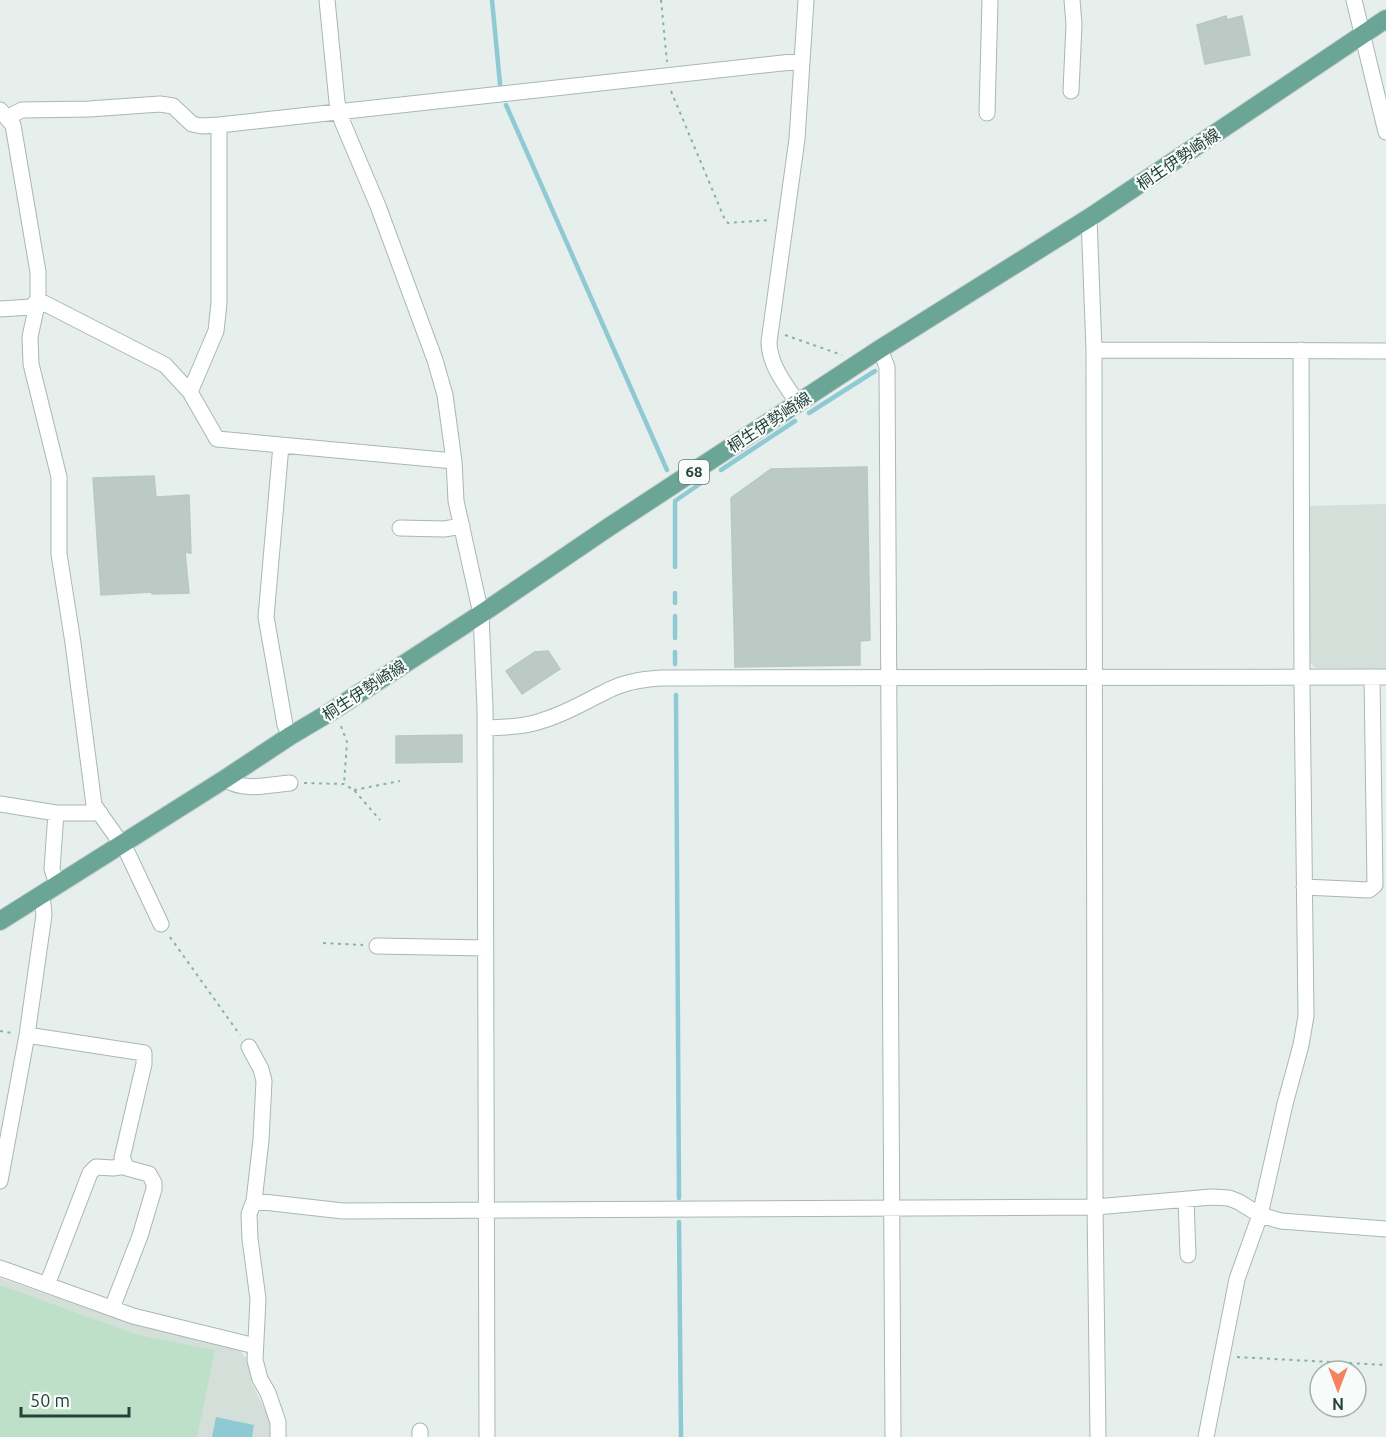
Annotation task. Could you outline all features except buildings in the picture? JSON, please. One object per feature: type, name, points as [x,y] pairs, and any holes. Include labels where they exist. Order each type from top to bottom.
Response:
[{"type":"main road","name":"桐生伊勢崎線","points":[[0,921],[332,711],[880,349],[1089,218],[1386,19]]},
{"type":"street","points":[[327,0],[339,112],[378,206],[442,379],[454,461],[456,501],[481,614],[485,728],[488,1437]]},
{"type":"street","points":[[798,403],[770,353],[785,218],[797,139],[806,0]]},
{"type":"street","points":[[987,113],[990,0]]},
{"type":"street","points":[[1071,91],[1074,24],[1072,0]]},
{"type":"street","points":[[1354,0],[1386,132]]},
{"type":"street","points":[[161,924],[121,844],[94,805],[74,643],[59,554],[59,477],[31,364],[30,337],[38,300],[38,272],[13,125],[4,114],[28,110],[160,104],[173,106],[192,124],[219,125],[801,61]]},
{"type":"street","points":[[190,392],[216,331],[219,303],[219,125]]},
{"type":"street","points":[[1089,218],[1094,350],[1095,1207],[1098,1437]]},
{"type":"street","points":[[38,300],[165,365],[190,392],[217,439],[454,461]]},
{"type":"street","points":[[0,309],[31,308],[38,300]]},
{"type":"street","points":[[880,349],[887,367],[893,1437]]},
{"type":"street","points":[[1094,350],[1386,351]]},
{"type":"street","points":[[1206,1437],[1238,1279],[1260,1215],[1306,1016],[1301,350]]},
{"type":"street","points":[[281,445],[266,617],[285,725],[290,736]]},
{"type":"street","points":[[400,528],[444,529],[462,526]]},
{"type":"street","points":[[485,728],[514,727],[544,721],[584,704],[607,691],[643,679],[888,676],[1379,677],[1375,885],[1369,890],[1304,887]]},
{"type":"street","points":[[225,779],[232,785],[242,787],[290,783]]},
{"type":"street","points":[[0,804],[56,813],[100,813]]},
{"type":"street","points":[[56,813],[52,869],[57,884]]},
{"type":"street","points":[[0,1181],[27,1035],[44,915],[43,904],[38,896]]},
{"type":"street","points":[[377,946],[485,948]]},
{"type":"street","points":[[27,1035],[144,1053],[144,1064],[123,1162],[113,1168],[96,1167],[90,1173],[47,1285]]},
{"type":"street","points":[[249,1047],[261,1069],[264,1081],[261,1140],[254,1201],[249,1214],[258,1299],[255,1360],[278,1422],[278,1437]]},
{"type":"street","points":[[112,1308],[140,1236],[154,1189],[154,1183],[149,1174],[123,1162]]},
{"type":"street","points":[[254,1201],[343,1211],[1095,1207],[1186,1199],[1229,1198],[1260,1215],[1281,1221],[1386,1229]]},
{"type":"street","points":[[1186,1199],[1188,1255]]},
{"type":"street","points":[[0,1268],[133,1316],[255,1346]]},
{"type":"path","points":[[661,0],[668,85],[725,220],[728,223],[736,223],[785,218]]},
{"type":"path","points":[[771,332],[843,355],[855,366]]},
{"type":"path","points":[[332,711],[342,727],[347,742],[344,784]]},
{"type":"path","points":[[354,790],[400,781]]},
{"type":"path","points":[[290,783],[344,784],[354,790],[380,820]]},
{"type":"path","points":[[161,924],[249,1047]]},
{"type":"path","points":[[323,943],[377,946]]},
{"type":"path","points":[[1222,1356],[1386,1365]]},
{"type":"shaded area","points":[[1386,504],[1386,669],[1315,668],[1310,662],[1308,506]]},
{"type":"shaded area","points":[[0,1278],[127,1322],[240,1351],[248,1360],[252,1384],[271,1422],[271,1437],[0,1437]]},
{"type":"green space","points":[[0,1285],[138,1335],[215,1350],[197,1437],[0,1437]]},
{"type":"water","points":[[216,1417],[254,1425],[252,1437],[212,1437]]},
{"type":"waterway","points":[[492,0],[500,84]]},
{"type":"waterway","points":[[506,105],[667,470]]},
{"type":"waterway","points":[[809,413],[875,371]]},
{"type":"waterway","points":[[721,470],[795,421]]},
{"type":"waterway","points":[[675,567],[675,501],[704,481]]},
{"type":"waterway","points":[[675,593],[675,603]]},
{"type":"waterway","points":[[675,616],[675,638]]},
{"type":"waterway","points":[[675,652],[675,664]]},
{"type":"waterway","points":[[676,695],[679,1198]]},
{"type":"waterway","points":[[679,1222],[681,1437]]}]
